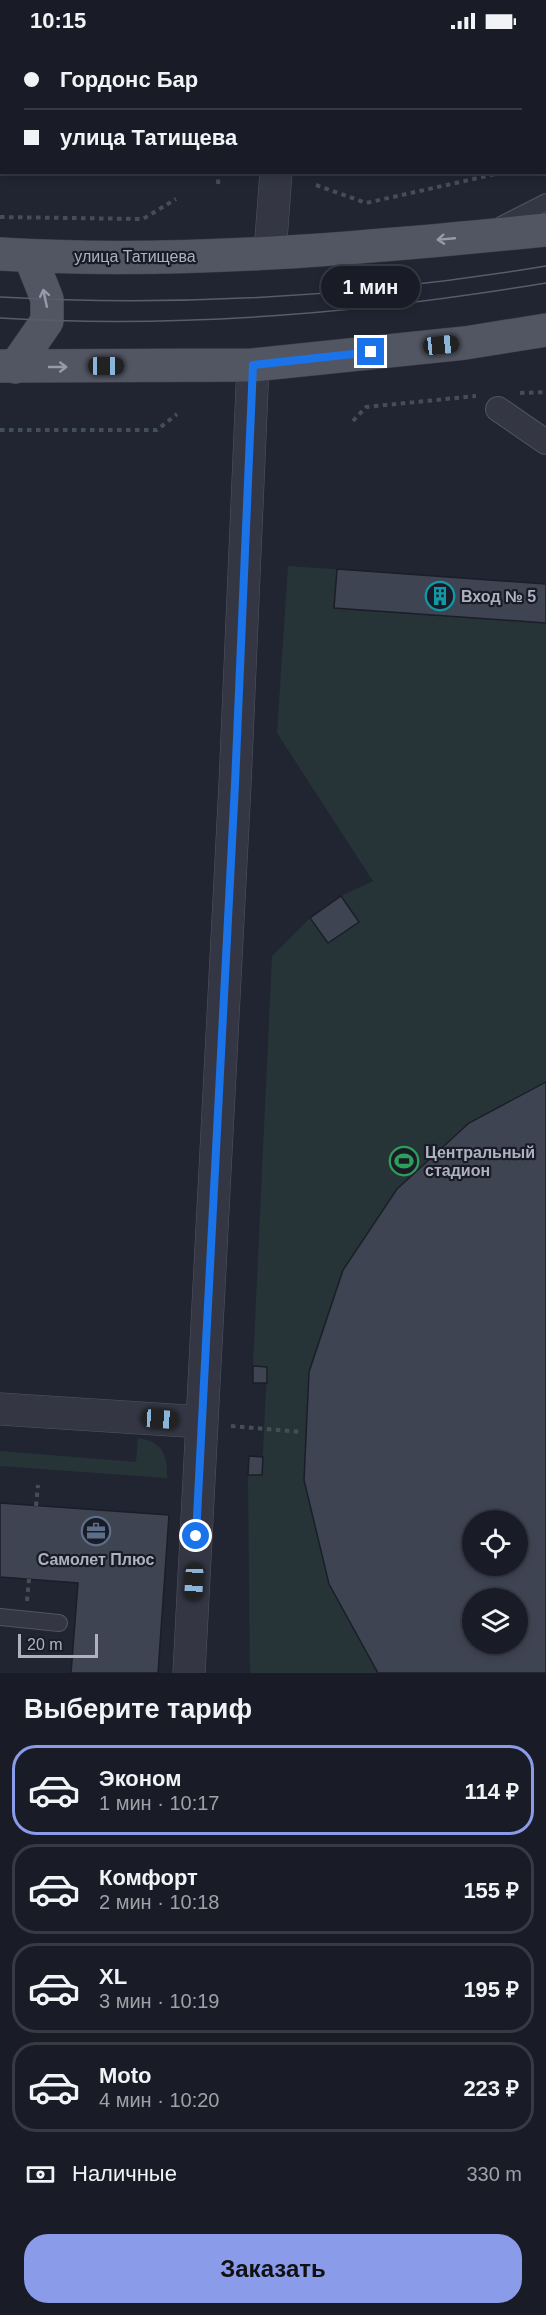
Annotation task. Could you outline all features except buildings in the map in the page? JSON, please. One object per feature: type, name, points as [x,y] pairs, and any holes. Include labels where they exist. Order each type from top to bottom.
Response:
[{"type":"main road","name":"улица Татищева","points":[[15,255],[175,257],[270,253],[546,230]]},
{"type":"main road","points":[[7,367],[47,321],[47,299],[15,255]]},
{"type":"main road","points":[[7,367],[253,365],[513,337],[546,330]]},
{"type":"street","points":[[270,253],[276,174]]},
{"type":"street","points":[[189,1673],[216,1424],[235,772],[253,365]]},
{"type":"street","points":[[505,401],[546,442]]},
{"type":"street","points":[[0,1409],[216,1424]]},
{"type":"lane","points":[[479,236],[546,202]]},
{"type":"lane","points":[[513,337],[546,341]]},
{"type":"lane","points":[[0,1617],[59,1623]]},
{"type":"path","points":[[218,184],[219,174]]},
{"type":"path","points":[[316,185],[366,203],[496,174]]},
{"type":"path","points":[[0,217],[142,219],[176,199]]},
{"type":"path","points":[[505,401],[546,392]]},
{"type":"path","points":[[353,421],[366,407],[477,396]]},
{"type":"path","points":[[0,430],[157,430],[177,414]]},
{"type":"path","points":[[216,1424],[302,1432]]},
{"type":"path","points":[[36,1506],[38,1485]]},
{"type":"shaded area","name":"Центральный стадион","points":[[288,566],[546,584],[546,1673],[250,1673],[248,1475],[262,1475],[267,1367],[253,1366],[272,956],[310,918],[341,896],[373,881],[277,733]]},
{"type":"shaded area","points":[[138,1438],[159,1446],[165,1456],[167,1478],[0,1466],[0,1451],[136,1462]]},
{"type":"tram line","points":[[0,297],[137,301],[274,296],[410,285],[546,266]]},
{"type":"tram line","points":[[0,318],[137,321],[274,316],[410,303],[546,283]]},
{"type":"place","name":"Вход № 5","points":[[440,596]]},
{"type":"place","name":"Центральный стадион","points":[[404,1161]]},
{"type":"place","name":"Самолет Плюс","points":[[96,1531]]},
{"type":"route","points":[[196,1536],[235,784],[253,365],[371,352]]}]
